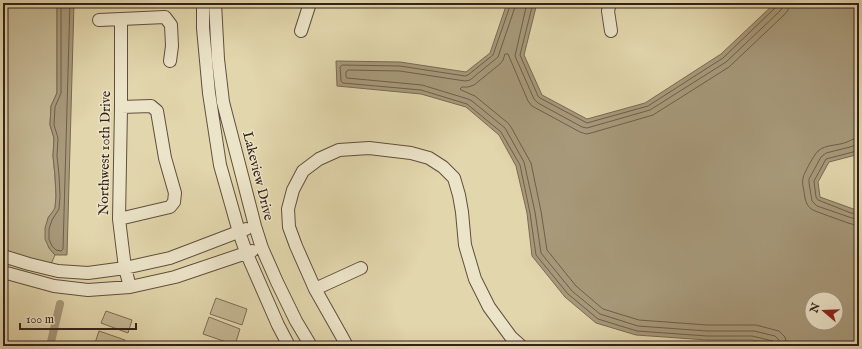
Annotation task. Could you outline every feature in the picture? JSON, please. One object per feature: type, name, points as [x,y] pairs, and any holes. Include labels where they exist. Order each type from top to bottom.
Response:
[{"type":"street","points":[[203,3],[203,28],[209,86],[220,165],[246,252],[278,325],[289,346]]},
{"type":"street","name":"Lakeview Drive","points":[[215,3],[218,59],[224,102],[254,226],[262,248],[296,321],[311,346]]},
{"type":"street","points":[[301,31],[310,3]]},
{"type":"street","points":[[610,3],[608,11],[611,31]]},
{"type":"street","points":[[99,20],[165,17],[170,24],[172,46],[170,60]]},
{"type":"street","name":"Northwest 10th Drive","points":[[121,19],[119,219],[130,287]]},
{"type":"street","points":[[119,219],[170,207],[174,202],[175,193],[165,158],[157,111],[151,106],[121,107]]},
{"type":"street","points":[[347,346],[340,336],[315,289],[296,246],[289,227],[288,209],[293,190],[303,171],[319,159],[339,150],[369,148],[411,152],[429,158],[443,167],[454,178],[462,212],[465,245],[475,279],[489,307],[511,337],[521,346]]},
{"type":"street","points":[[3,256],[58,271],[88,273],[126,268],[170,258],[254,226]]},
{"type":"street","points":[[3,272],[54,286],[88,290],[130,287],[175,277],[246,252],[262,248]]},
{"type":"street","points":[[315,289],[361,268]]},
{"type":"shaded area","points":[[3,3],[56,3],[57,5],[57,93],[51,106],[50,125],[54,138],[53,156],[56,196],[55,209],[48,218],[49,248],[55,255],[51,264],[3,250]]},
{"type":"shaded area","points":[[216,298],[247,309],[242,325],[210,314]]},
{"type":"shaded area","points":[[106,311],[132,320],[128,333],[101,323]]},
{"type":"shaded area","points":[[209,317],[240,329],[235,345],[203,334]]},
{"type":"shaded area","points":[[99,331],[125,340],[123,346],[104,346],[95,343]]},
{"type":"water","points":[[56,3],[74,3],[67,255],[55,255],[49,248],[45,239],[45,228],[48,218],[55,208],[56,196],[53,156],[54,138],[50,125],[51,106],[57,93]]},
{"type":"water","points":[[507,3],[537,3],[524,55],[542,95],[587,119],[645,103],[721,54],[775,3],[859,3],[859,151],[856,155],[829,162],[818,182],[820,197],[859,211],[859,346],[779,346],[752,340],[707,340],[636,335],[596,323],[565,297],[532,256],[527,213],[516,166],[499,135],[466,107],[421,94],[337,86],[336,61],[400,62],[466,72],[490,53]]},
{"type":"waterway","points":[[50,346],[60,304]]}]
